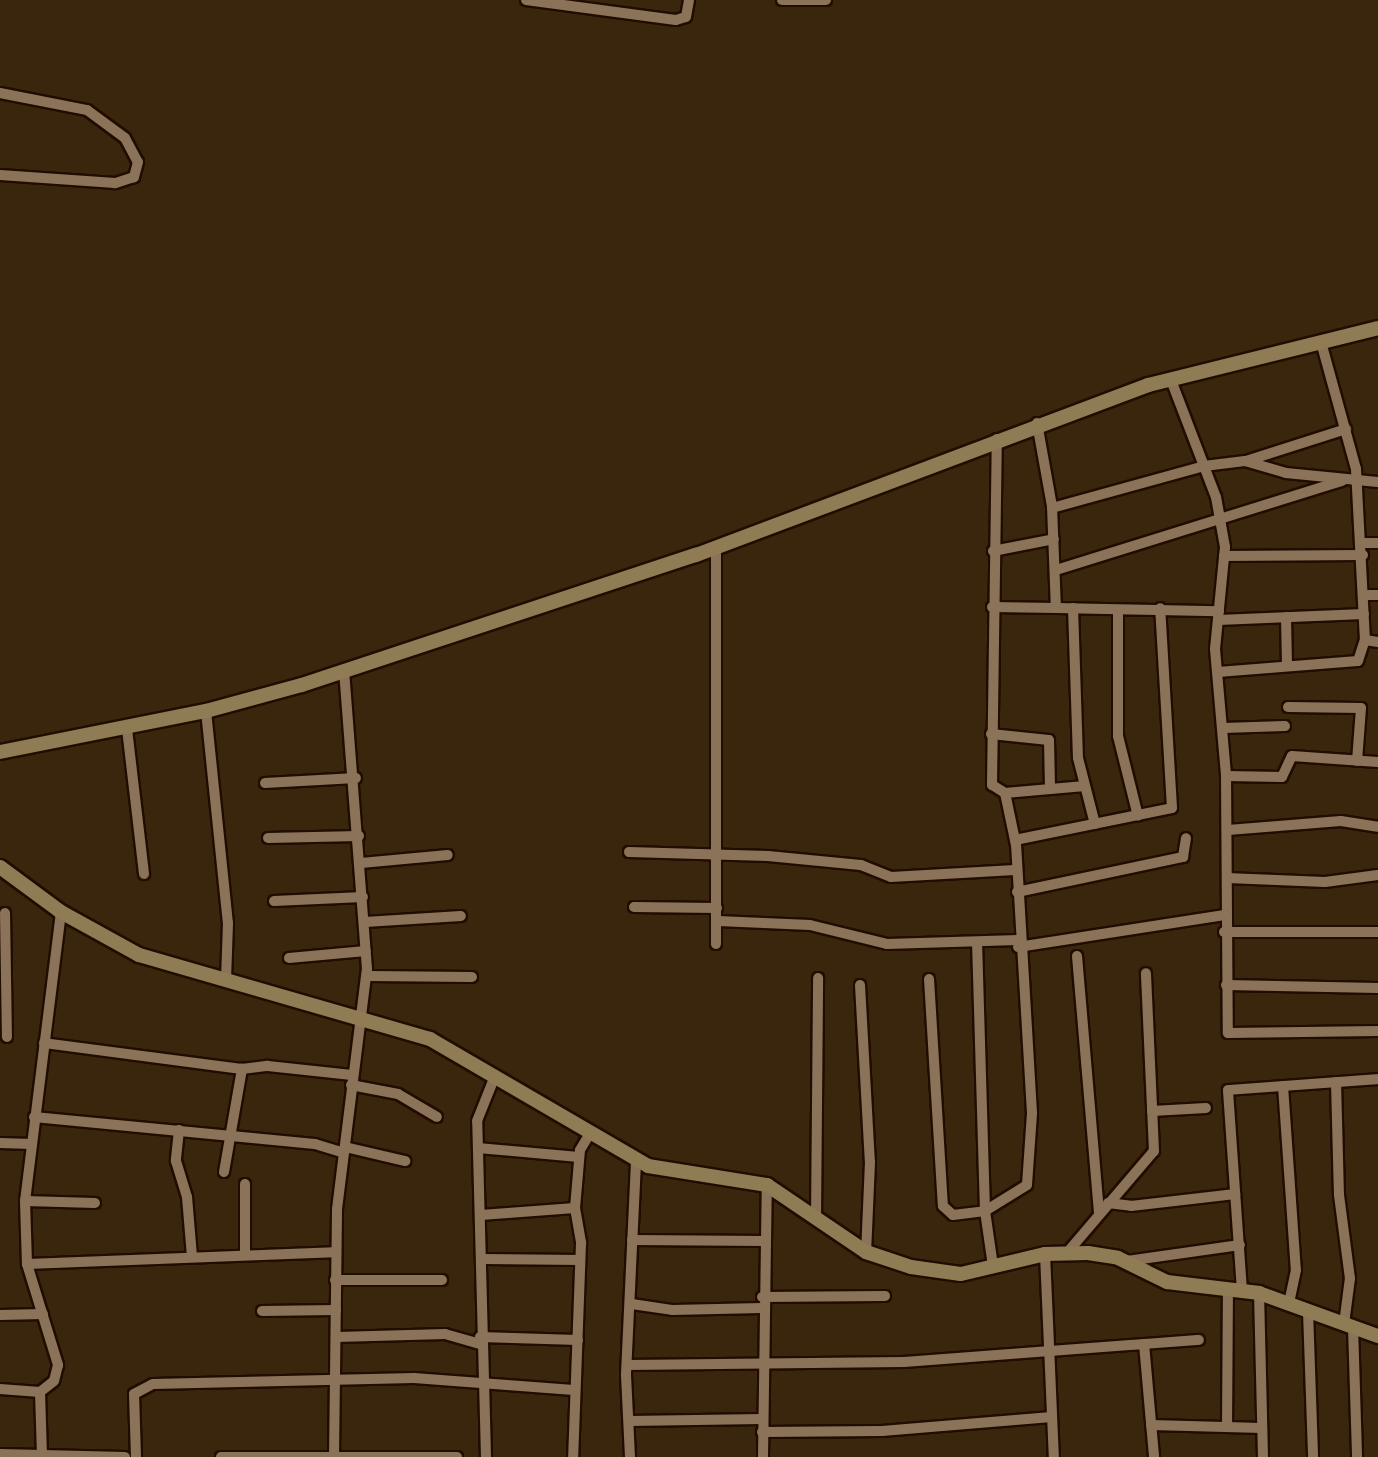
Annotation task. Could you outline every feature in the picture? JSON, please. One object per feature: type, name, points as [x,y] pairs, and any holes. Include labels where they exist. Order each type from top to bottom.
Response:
[{"type":"street","points":[[526,0],[680,19],[689,0]]},
{"type":"street","points":[[623,11],[624,0]]},
{"type":"street","points":[[782,0],[826,0]]},
{"type":"street","points":[[0,93],[87,110],[125,138],[138,162],[134,177],[115,183],[0,175]]},
{"type":"street","points":[[0,752],[127,729],[206,711],[344,671],[716,548],[1037,423],[1171,380],[1378,328]]},
{"type":"street","points":[[1217,672],[1287,664],[1358,661],[1365,640],[1363,543],[1358,481],[1321,342]]},
{"type":"street","points":[[1171,380],[1204,466],[1220,519],[1224,556],[1217,672],[1226,776],[1227,878],[1224,932],[1228,1033],[1378,1031]]},
{"type":"street","points":[[1037,423],[1052,508],[1056,608]]},
{"type":"street","points":[[1052,508],[1204,466],[1245,461],[1346,429]]},
{"type":"street","points":[[996,439],[992,785],[1005,793],[1086,786]]},
{"type":"street","points":[[1245,461],[1346,480],[1378,482]]},
{"type":"street","points":[[1056,570],[1346,480]]},
{"type":"street","points":[[993,551],[1054,539]]},
{"type":"street","points":[[1363,543],[1378,543]]},
{"type":"street","points":[[716,548],[716,943]]},
{"type":"street","points":[[1224,556],[1363,555]]},
{"type":"street","points":[[1363,595],[1378,595]]},
{"type":"street","points":[[992,607],[1118,610],[1160,608],[1219,616],[1364,614]]},
{"type":"street","points":[[1073,608],[1076,736],[1095,824]]},
{"type":"street","points":[[1015,840],[1166,811],[1174,802],[1160,608]]},
{"type":"street","points":[[1118,610],[1118,736],[1138,816]]},
{"type":"street","points":[[1286,617],[1287,664]]},
{"type":"street","points":[[1365,640],[1378,642]]},
{"type":"street","points":[[334,1455],[338,1381],[334,1252],[352,1080],[367,976],[356,778],[344,671]]},
{"type":"street","points":[[1288,707],[1361,708],[1357,761]]},
{"type":"street","points":[[206,711],[228,923],[226,980]]},
{"type":"street","points":[[1223,728],[1285,726]]},
{"type":"street","points":[[127,729],[144,874]]},
{"type":"street","points":[[991,734],[1049,740],[1050,789]]},
{"type":"street","points":[[1226,776],[1282,777],[1292,756],[1378,762]]},
{"type":"street","points":[[265,783],[356,778]]},
{"type":"street","points":[[929,979],[943,1206],[953,1215],[985,1210],[1027,1185],[1031,1156],[1018,943],[1015,840],[1005,793]]},
{"type":"street","points":[[1227,830],[1341,821],[1378,827]]},
{"type":"street","points":[[268,838],[359,836]]},
{"type":"street","points":[[1017,892],[1183,857],[1186,838]]},
{"type":"street","points":[[629,852],[718,852],[861,865],[882,877],[1015,870]]},
{"type":"street","points":[[361,863],[448,855]]},
{"type":"street","points":[[0,867],[61,912],[139,955],[362,1017],[430,1039],[648,1166],[766,1185],[866,1252],[961,1274],[1045,1254],[1126,1261],[1240,1245]]},
{"type":"street","points":[[1227,878],[1325,882],[1378,875]]},
{"type":"street","points":[[274,901],[363,897]]},
{"type":"street","points":[[634,907],[717,908]]},
{"type":"street","points":[[0,1389],[40,1392],[54,1381],[58,1365],[27,1264],[25,1201],[61,912]]},
{"type":"street","points":[[5,913],[3,991],[7,1037]]},
{"type":"street","points":[[718,921],[810,925],[887,944],[977,944],[1018,943],[1225,915]]},
{"type":"street","points":[[365,922],[461,916]]},
{"type":"street","points":[[1224,932],[1378,932]]},
{"type":"street","points":[[977,944],[985,1210],[993,1266]]},
{"type":"street","points":[[289,958],[366,951]]},
{"type":"street","points":[[1077,956],[1099,1212]]},
{"type":"street","points":[[1066,1254],[1099,1212],[1152,1157],[1146,973]]},
{"type":"street","points":[[367,976],[472,976]]},
{"type":"street","points":[[816,1219],[818,978]]},
{"type":"street","points":[[860,985],[870,1162],[866,1252]]},
{"type":"street","points":[[1226,985],[1378,988]]},
{"type":"street","points":[[44,1044],[242,1069],[268,1066],[352,1080],[398,1094],[437,1116]]},
{"type":"street","points":[[224,1172],[242,1069]]},
{"type":"street","points":[[486,1457],[481,1383],[483,1259],[477,1121],[495,1076]]},
{"type":"street","points":[[1227,1427],[1240,1245],[1228,1090],[1378,1079]]},
{"type":"street","points":[[1336,1082],[1339,1195],[1350,1278],[1349,1325],[1357,1457]]},
{"type":"street","points":[[1283,1086],[1296,1270],[1289,1304]]},
{"type":"street","points":[[1152,1111],[1206,1108]]},
{"type":"street","points":[[34,1117],[231,1136],[344,1150],[405,1161]]},
{"type":"street","points":[[179,1130],[176,1161],[187,1197],[192,1257]]},
{"type":"street","points":[[573,1457],[580,1260],[575,1208],[579,1157],[591,1132]]},
{"type":"street","points":[[0,1143],[32,1144]]},
{"type":"street","points":[[478,1148],[579,1157]]},
{"type":"street","points":[[630,1457],[627,1365],[632,1304],[636,1158]]},
{"type":"street","points":[[245,1184],[245,1253]]},
{"type":"street","points":[[762,1457],[762,1297],[766,1185]]},
{"type":"street","points":[[1108,1203],[1131,1206],[1234,1194]]},
{"type":"street","points":[[25,1201],[95,1203]]},
{"type":"street","points":[[481,1215],[575,1208]]},
{"type":"street","points":[[632,1240],[765,1241]]},
{"type":"street","points":[[27,1264],[245,1253],[334,1252]]},
{"type":"street","points":[[1045,1254],[1047,1348],[1054,1457]]},
{"type":"street","points":[[483,1259],[580,1260]]},
{"type":"street","points":[[1126,1261],[1167,1282],[1259,1293],[1378,1336]]},
{"type":"street","points":[[335,1280],[442,1280]]},
{"type":"street","points":[[1259,1293],[1263,1457]]},
{"type":"street","points":[[762,1297],[885,1296]]},
{"type":"street","points":[[632,1304],[672,1310],[762,1308]]},
{"type":"street","points":[[261,1311],[336,1310]]},
{"type":"street","points":[[1308,1311],[1313,1457]]},
{"type":"street","points":[[0,1315],[43,1314]]},
{"type":"street","points":[[337,1337],[445,1334],[480,1341],[578,1340]]},
{"type":"street","points":[[627,1365],[762,1367],[1199,1340]]},
{"type":"street","points":[[1144,1343],[1154,1457]]},
{"type":"street","points":[[136,1457],[134,1394],[144,1386],[338,1381],[481,1383],[574,1390]]},
{"type":"street","points":[[40,1392],[42,1454]]},
{"type":"street","points":[[762,1432],[881,1431],[1051,1417]]},
{"type":"street","points":[[629,1421],[762,1419]]},
{"type":"street","points":[[1151,1425],[1262,1429]]},
{"type":"street","points":[[0,1454],[125,1457]]},
{"type":"street","points":[[221,1457],[457,1457]]}]
